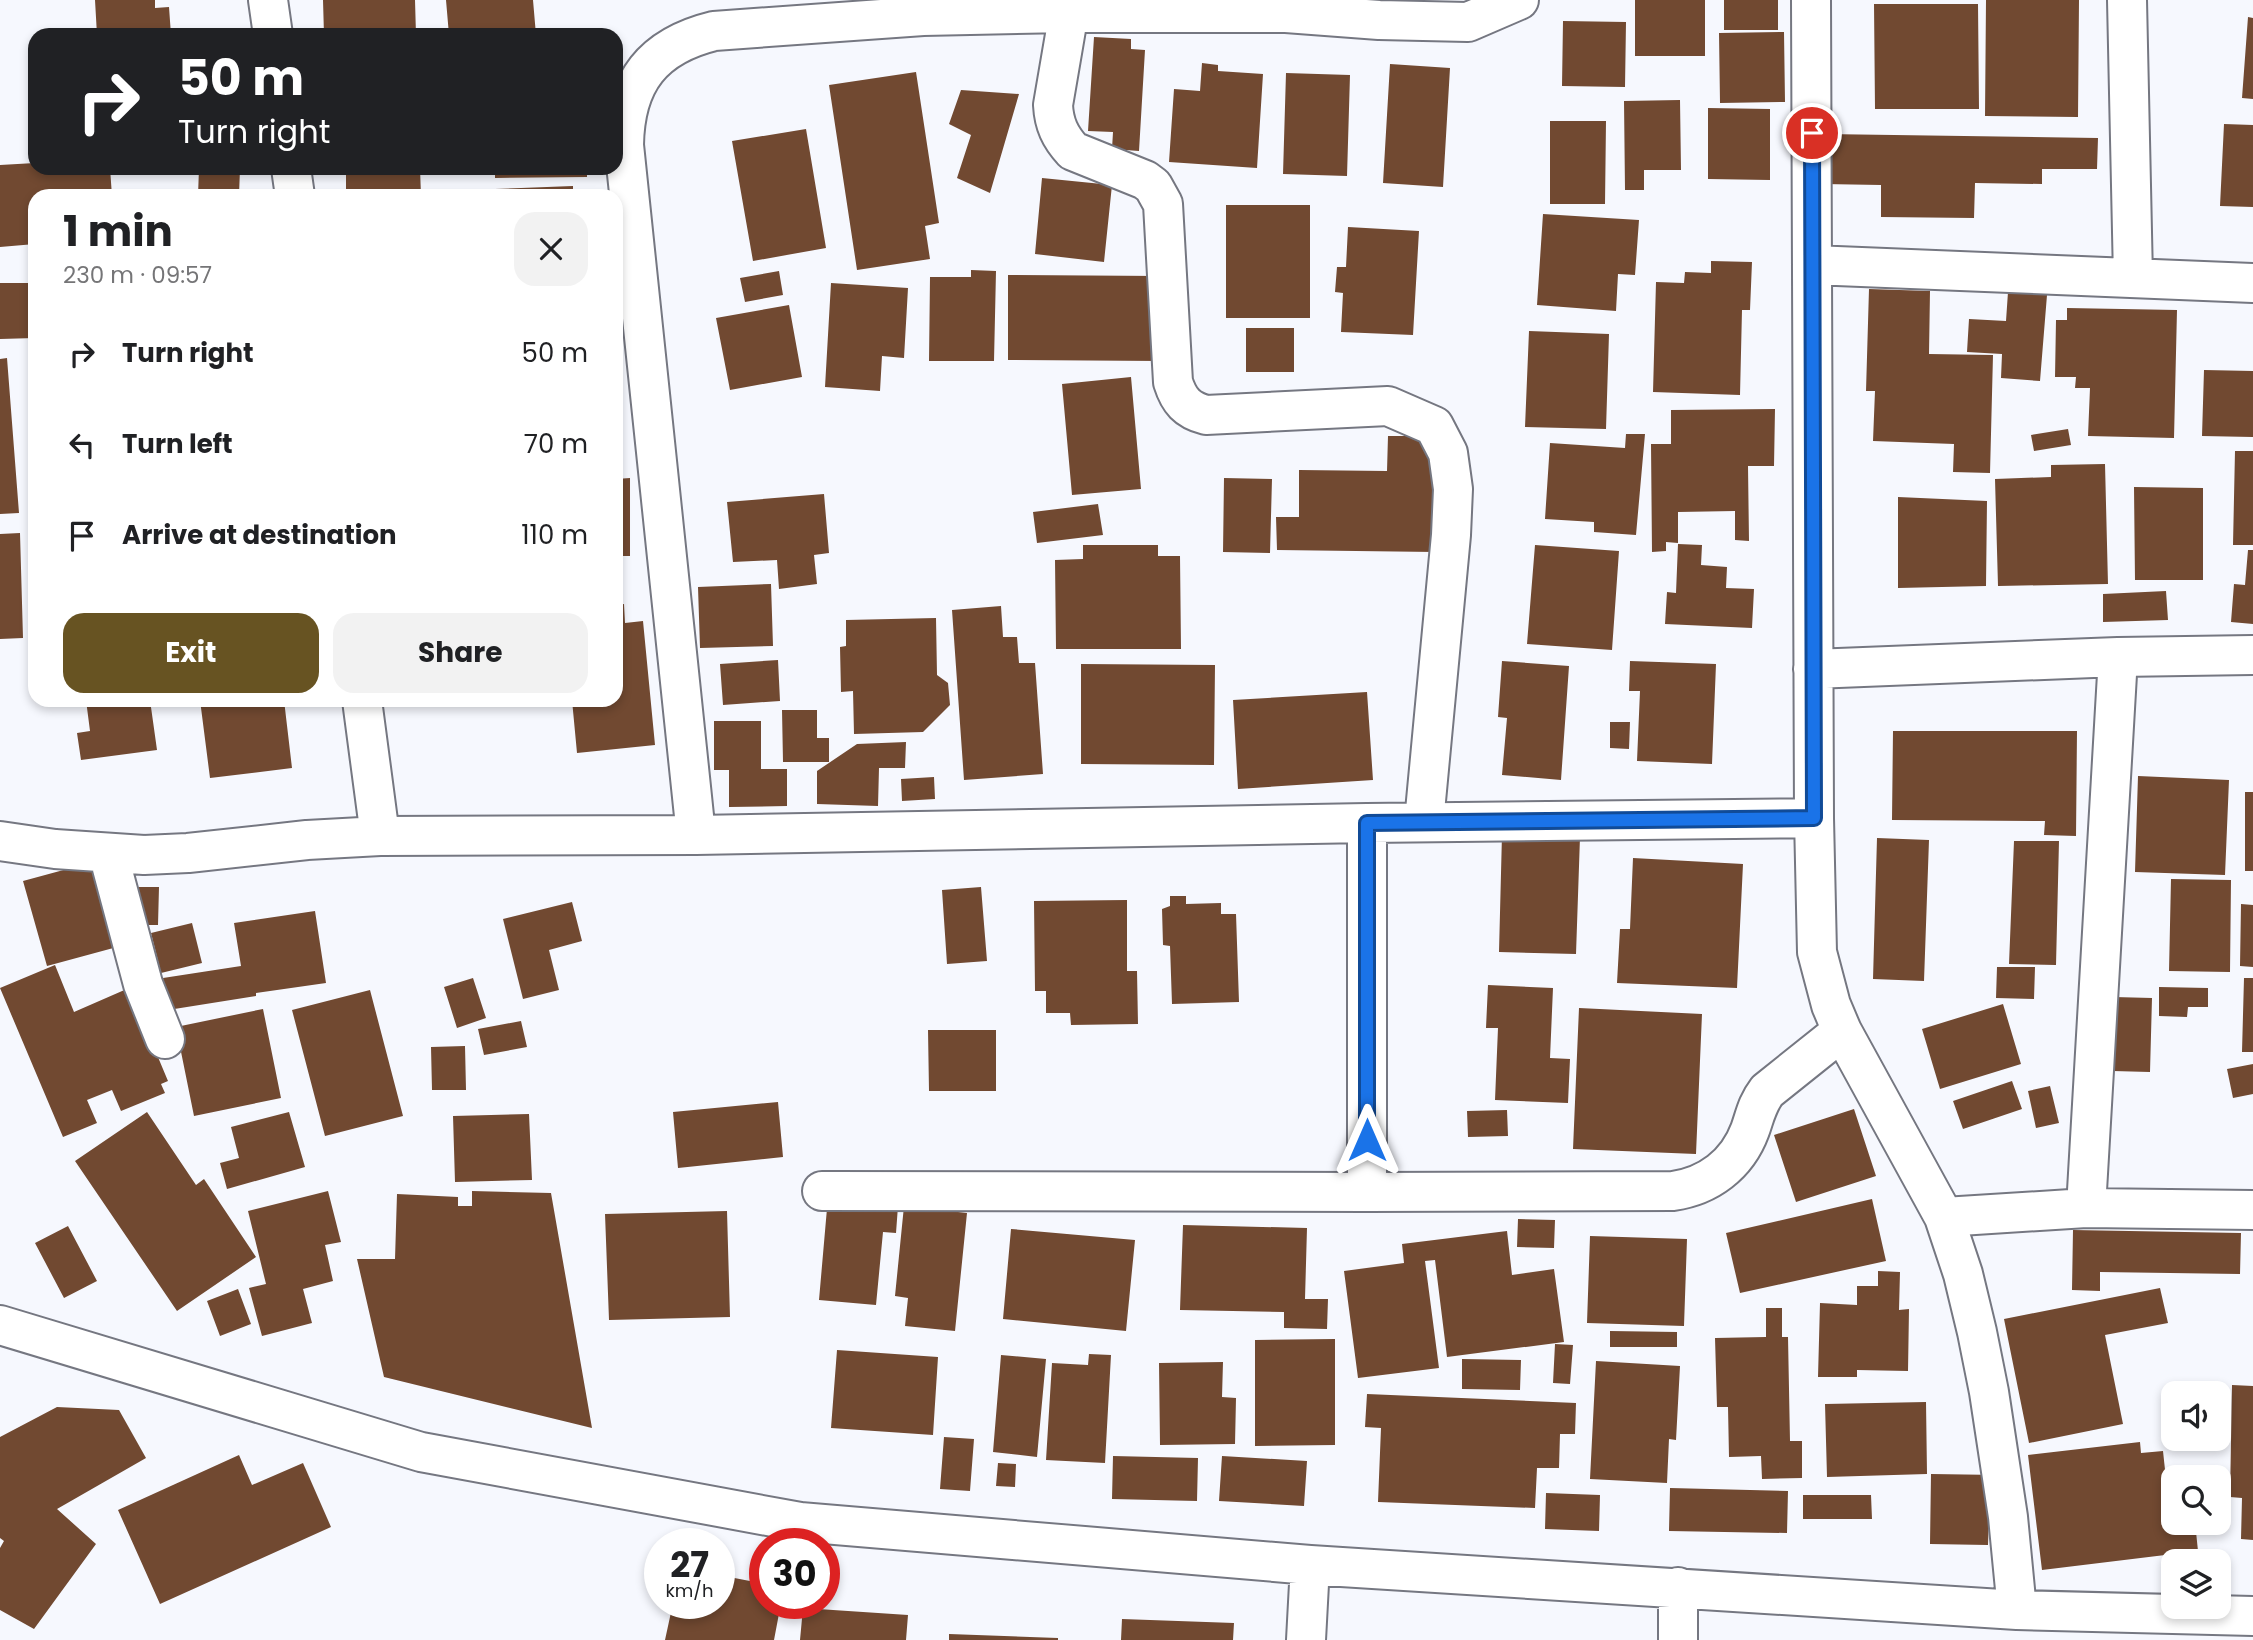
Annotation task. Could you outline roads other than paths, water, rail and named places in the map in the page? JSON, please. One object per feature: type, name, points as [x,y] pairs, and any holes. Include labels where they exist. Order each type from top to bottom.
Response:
[{"type":"street","points":[[268,0],[272,28]]},
{"type":"street","points":[[696,835],[624,145],[624,121],[629,100],[654,61],[672,46],[692,36],[715,31],[923,16],[1069,6],[1286,7],[1379,19],[1468,22],[1520,0]]},
{"type":"street","points":[[1811,0],[1813,669],[1817,952],[1830,1006],[1944,1217],[1963,1275],[1978,1332],[1989,1392],[2008,1517],[2017,1610]]},
{"type":"street","points":[[2127,0],[2133,278]]},
{"type":"street","points":[[1069,6],[1053,105],[1054,120],[1059,132],[1073,150],[1145,180],[1153,187],[1163,204],[1173,383],[1177,395],[1185,405],[1206,415],[1388,405],[1434,426],[1448,453],[1453,489],[1451,535],[1424,822]]},
{"type":"street","points":[[1812,265],[2253,283]]},
{"type":"street","points":[[1813,669],[2118,657],[2253,655]]},
{"type":"street","points":[[2086,1208],[2118,657]]},
{"type":"street","points":[[363,707],[380,836]]},
{"type":"street","points":[[0,841],[55,849],[144,855],[380,836],[696,835],[1814,818]]},
{"type":"street","points":[[1367,823],[1367,1192]]},
{"type":"street","points":[[108,853],[143,984],[164,1039]]},
{"type":"street","points":[[822,1191],[1673,1191],[1692,1188],[1711,1180],[1727,1166],[1740,1150],[1759,1102],[1768,1091],[1842,1031]]},
{"type":"street","points":[[1944,1217],[2086,1208],[2253,1210]]},
{"type":"street","points":[[0,1325],[421,1452],[800,1522],[1310,1565],[2017,1610],[2253,1616]]},
{"type":"street","points":[[1307,1640],[1310,1565]]},
{"type":"street","points":[[1678,1587],[1678,1640]]}]
